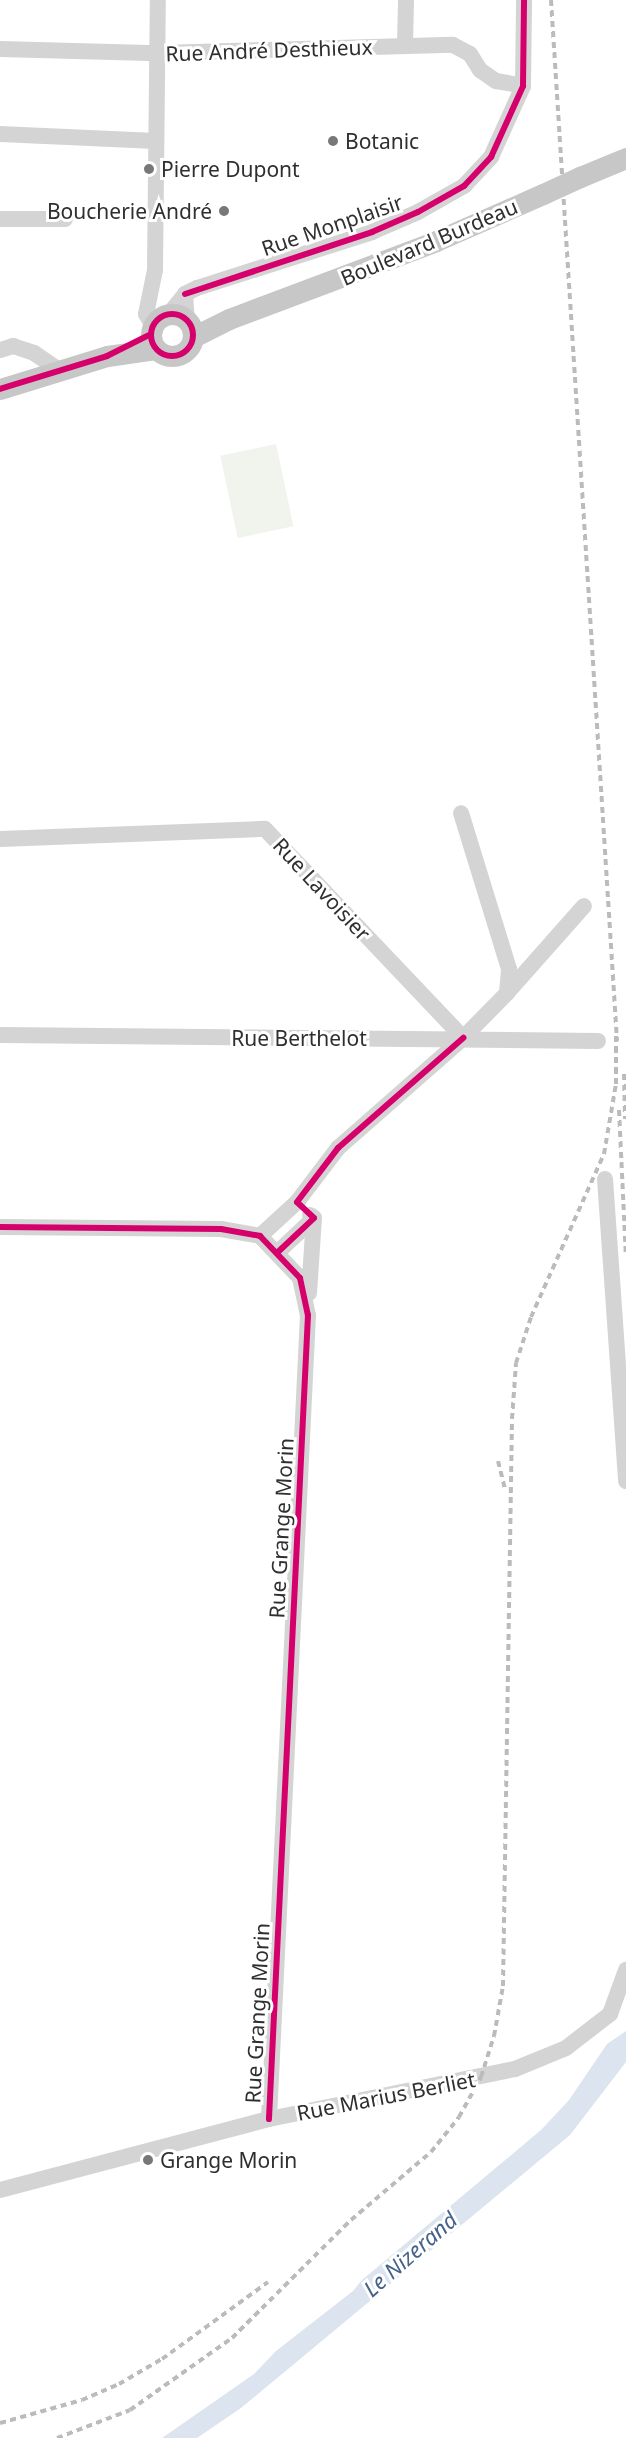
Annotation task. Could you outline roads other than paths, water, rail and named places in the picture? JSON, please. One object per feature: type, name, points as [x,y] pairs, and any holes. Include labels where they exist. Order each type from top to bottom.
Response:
[{"type":"main road","name":"Boulevard Burdeau","points":[[0,389],[107,356],[170,328],[229,320],[436,241],[626,158]]},
{"type":"street","points":[[158,0],[155,270],[149,294],[170,328]]},
{"type":"street","points":[[405,45],[406,0]]},
{"type":"street","name":"Rue Monplaisir","points":[[170,328],[185,294],[372,232],[418,212],[464,186],[491,157],[523,86],[524,0]]},
{"type":"street","name":"Rue André Desthieux","points":[[0,49],[158,54],[453,45],[470,54],[480,69],[496,81],[523,86]]},
{"type":"street","points":[[0,134],[156,141]]},
{"type":"street","points":[[0,219],[65,219]]},
{"type":"street","points":[[0,350],[13,346],[34,353],[58,370]]},
{"type":"street","points":[[462,813],[509,969],[507,993]]},
{"type":"street","name":"Rue Lavoisier","points":[[0,839],[265,829],[463,1038]]},
{"type":"street","points":[[0,1227],[221,1229],[260,1236],[297,1202],[338,1148],[463,1038],[507,993],[584,906]]},
{"type":"street","name":"Rue Berthelot","points":[[0,1035],[598,1041]]},
{"type":"street","points":[[605,1179],[626,1480]]},
{"type":"street","points":[[279,1251],[314,1218],[297,1202]]},
{"type":"street","name":"Rue Grange Morin","points":[[269,2119],[314,1218]]},
{"type":"street","name":"Rue Grange Morin","points":[[260,1236],[279,1251],[300,1278],[308,1315]]},
{"type":"street","name":"Rue Marius Berliet","points":[[0,2190],[269,2119],[515,2069],[566,2048],[610,2014],[626,1970]]},
{"type":"water","name":"Le Nizerand","points":[[626,2031],[626,2062],[570,2135],[241,2408],[197,2438],[162,2438],[254,2374],[276,2351],[353,2291],[362,2280],[541,2130],[569,2100],[607,2044]]},
{"type":"railway","points":[[551,0],[617,1041]]},
{"type":"railway","points":[[57,2438],[130,2410],[232,2338],[351,2220],[431,2152],[459,2117],[481,2077],[494,2036],[503,1986],[512,1419],[516,1363],[531,1317],[604,1154],[616,1084],[616,1034]]},
{"type":"railway","points":[[624,1074],[625,1119]]},
{"type":"railway","points":[[619,1110],[626,1257]]},
{"type":"railway","points":[[498,1461],[505,1489]]},
{"type":"railway","points":[[0,2423],[82,2400],[119,2384],[162,2359],[268,2282]]},
{"type":"place","name":"Botanic","points":[[333,141]]},
{"type":"place","name":"Pierre Dupont","points":[[149,169]]},
{"type":"place","name":"Boucherie André","points":[[224,211]]},
{"type":"place","name":"Grange Morin","points":[[148,2160]]}]
